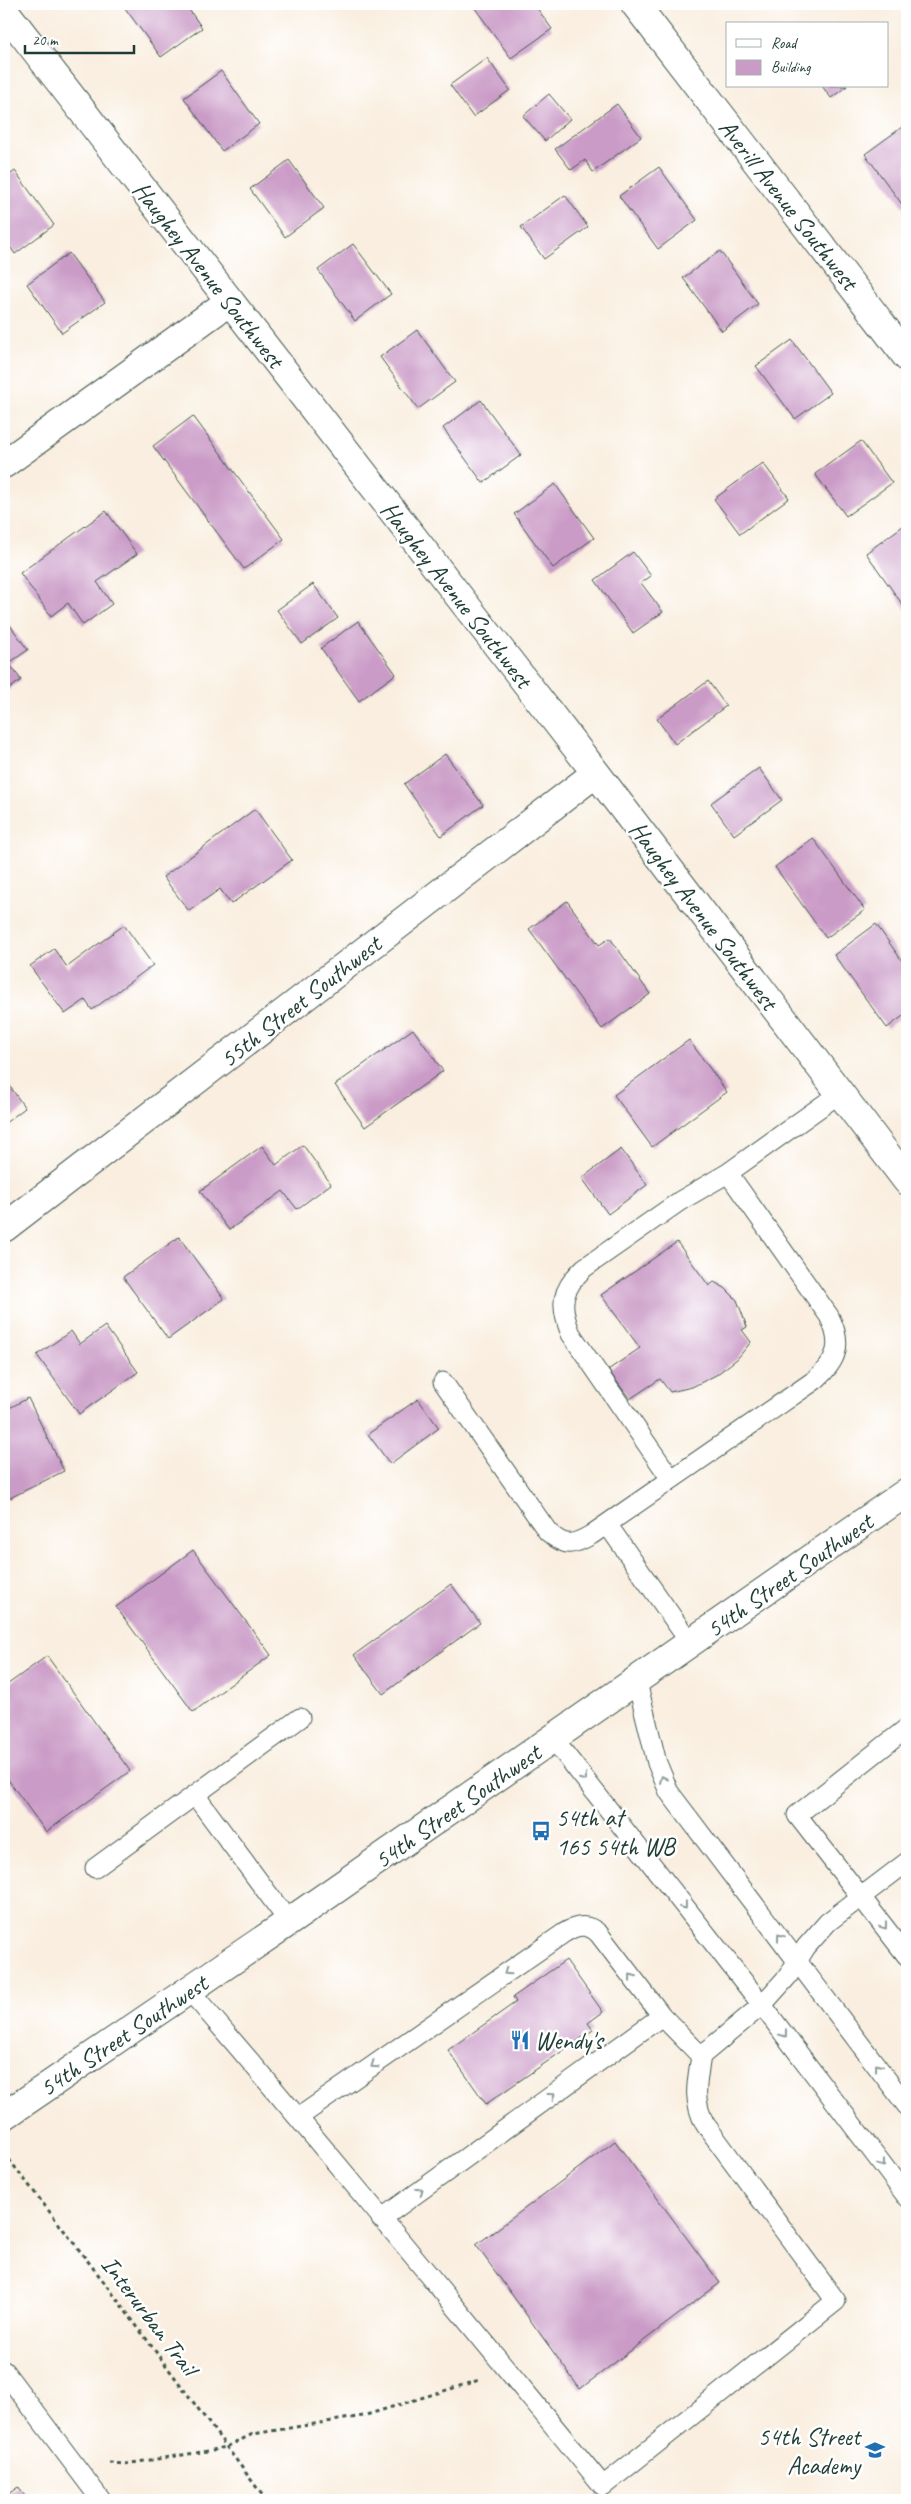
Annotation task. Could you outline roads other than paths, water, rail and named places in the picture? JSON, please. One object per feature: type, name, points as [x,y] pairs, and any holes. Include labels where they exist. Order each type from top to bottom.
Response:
[{"type":"street","name":"Averill Avenue Southwest","points":[[635,4],[907,357]]},
{"type":"street","name":"Haughey Avenue Southwest","points":[[4,10],[596,773],[907,1181]]},
{"type":"street","points":[[4,464],[230,300]]},
{"type":"street","name":"55th Street Southwest","points":[[4,1228],[596,773]]},
{"type":"street","name":"54th Street Southwest","points":[[4,2116],[554,1740],[907,1492]]},
{"type":"lane","points":[[671,1479],[571,1334],[562,1308],[565,1293],[573,1279],[584,1268],[680,1201],[728,1173],[840,1094]]},
{"type":"lane","points":[[443,1382],[548,1532],[558,1541],[570,1544],[580,1541],[607,1524],[815,1380],[827,1369],[834,1358],[837,1344],[836,1329],[829,1316],[728,1173]]},
{"type":"lane","points":[[607,1524],[691,1644]]},
{"type":"lane","points":[[636,1682],[656,1763],[669,1792],[907,2106]]},
{"type":"lane","points":[[95,1868],[300,1718]]},
{"type":"lane","points":[[907,1728],[797,1815],[907,1956]]},
{"type":"lane","points":[[554,1740],[762,2005],[907,2197]]},
{"type":"lane","points":[[195,1795],[289,1922]]},
{"type":"lane","points":[[189,1990],[299,2117],[381,2220],[603,2486],[836,2301],[698,2112],[695,2098],[700,2056],[762,2005],[788,1976],[816,1934],[907,1862]]},
{"type":"lane","points":[[299,2117],[573,1928],[584,1926],[592,1928],[662,2016],[700,2056]]},
{"type":"lane","points":[[381,2220],[662,2016]]},
{"type":"lane","points":[[4,2371],[101,2500]]},
{"type":"place","name":"54th at 165 54th WB","points":[[541,1831]]},
{"type":"place","name":"Wendy's","points":[[520,2040]]},
{"type":"place","name":"54th Street Academy","points":[[875,2450]]}]
